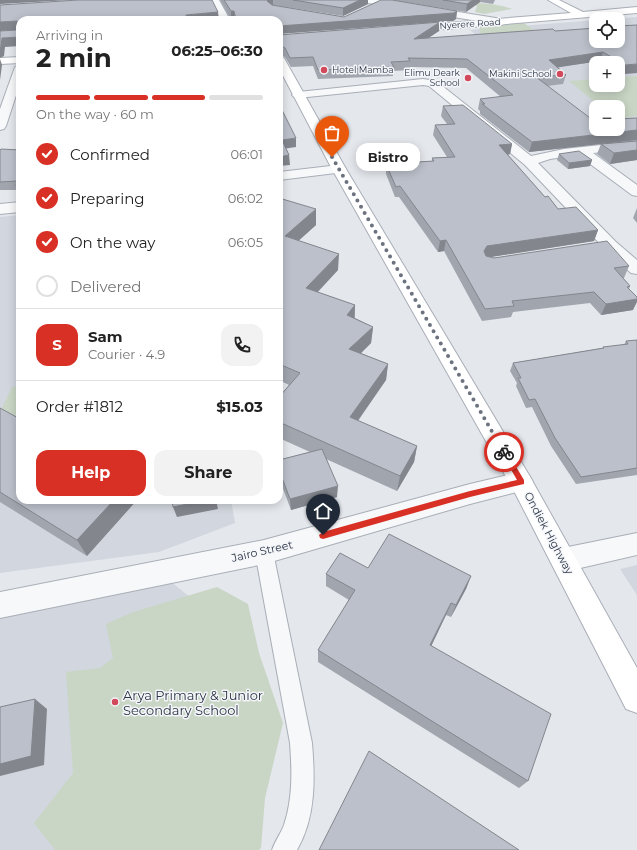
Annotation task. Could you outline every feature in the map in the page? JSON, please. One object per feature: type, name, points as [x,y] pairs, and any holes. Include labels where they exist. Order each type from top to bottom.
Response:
[{"type":"main road","points":[[552,0],[582,15]]},
{"type":"main road","name":"Nyerere Road","points":[[399,30],[637,10]]},
{"type":"main road","points":[[0,61],[16,60]]},
{"type":"main road","name":"Ondiek Highway","points":[[283,66],[339,169],[522,482],[637,698]]},
{"type":"street","points":[[215,0],[223,16]]},
{"type":"street","points":[[368,4],[380,2],[502,22]]},
{"type":"street","points":[[0,126],[16,79]]},
{"type":"street","points":[[298,94],[423,82],[432,83],[530,162],[610,245],[637,269]]},
{"type":"street","points":[[530,162],[534,158],[637,145]]},
{"type":"street","points":[[581,151],[637,192]]},
{"type":"street","points":[[283,176],[339,169]]},
{"type":"street","points":[[0,209],[16,207]]},
{"type":"street","points":[[588,248],[610,245]]},
{"type":"street","name":"Jairo Street","points":[[0,605],[264,552],[470,494],[522,482]]},
{"type":"street","points":[[563,560],[637,544]]},
{"type":"lane","points":[[264,552],[301,743],[304,771],[302,801],[292,838],[284,850]]},
{"type":"shaded area","name":"Makini School","points":[[637,17],[637,121],[625,122],[625,100],[589,100],[588,126],[470,30],[589,21],[589,48],[625,48],[625,18]]},
{"type":"shaded area","points":[[16,215],[16,504],[232,504],[235,523],[159,552],[0,573],[0,217]]},
{"type":"shaded area","points":[[637,565],[637,595],[620,569]]},
{"type":"shaded area","name":"Arya Primary & Junior Secondary School","points":[[165,577],[246,642],[201,850],[0,850],[0,615]]},
{"type":"green space","points":[[440,2],[486,4],[504,6],[512,9],[484,14],[475,12],[477,6]]},
{"type":"green space","points":[[524,23],[540,35],[494,39],[481,34],[479,27]]},
{"type":"green space","points":[[637,76],[637,116],[625,117],[625,100],[592,100],[569,81],[589,80],[589,92],[625,92],[625,77]]},
{"type":"green space","points":[[16,386],[16,427],[0,412],[12,387]]},
{"type":"green space","name":"Arya Primary & Junior Secondary School","points":[[217,587],[248,604],[259,653],[283,723],[265,798],[261,848],[259,850],[55,850],[34,823],[73,773],[66,672],[100,668],[113,658],[106,624],[133,612]]},
{"type":"building","points":[[78,0],[212,0],[218,12],[186,16],[16,16],[16,21],[0,22],[0,5]]},
{"type":"building","points":[[224,0],[268,0],[267,1],[272,5],[344,17],[381,0],[392,0],[457,11],[454,13],[283,26],[283,16],[235,16],[234,11],[231,11]]},
{"type":"building","points":[[293,0],[360,0],[343,8]]},
{"type":"building","points":[[443,0],[473,0],[467,4]]},
{"type":"building","points":[[440,22],[414,39],[553,29],[555,31],[589,29],[589,48],[625,48],[625,26],[637,25],[637,64],[625,65],[625,56],[610,56],[603,52],[549,60],[566,75],[536,77],[589,117],[589,135],[532,142],[482,104],[485,104],[480,99],[513,95],[467,59],[408,58],[410,61],[391,62],[394,67],[318,70],[313,57],[290,58],[283,47],[283,35]]},
{"type":"building","points":[[16,30],[16,37],[2,38],[0,48],[0,31]]},
{"type":"building","points":[[463,105],[512,144],[499,145],[545,197],[548,196],[558,209],[576,207],[598,230],[487,246],[484,251],[486,256],[494,258],[607,241],[629,266],[614,268],[630,286],[627,287],[637,297],[637,299],[606,304],[594,292],[512,301],[514,306],[485,309],[446,240],[440,241],[400,186],[396,187],[386,164],[434,161],[432,158],[455,157],[435,125],[455,124],[443,106]]},
{"type":"building","points":[[283,112],[296,138],[283,140]]},
{"type":"building","points":[[637,118],[637,130],[625,131],[625,119]]},
{"type":"building","points":[[637,141],[637,150],[614,153],[601,144]]},
{"type":"building","points":[[283,142],[289,155],[283,156]]},
{"type":"building","points":[[0,150],[16,150],[16,181],[0,182]]},
{"type":"building","points":[[579,151],[592,160],[569,163],[559,154]]},
{"type":"building","points":[[283,199],[316,209],[285,236],[339,254],[306,288],[355,305],[347,315],[373,327],[349,349],[388,364],[350,417],[417,446],[400,476],[283,424],[283,392],[300,373],[283,366]]},
{"type":"building","points":[[637,340],[637,468],[581,477],[555,438],[535,399],[529,400],[518,378],[521,378],[513,363],[628,344],[626,341]]},
{"type":"building","points":[[0,408],[16,417],[16,502],[0,492]]},
{"type":"building","points":[[322,449],[338,486],[290,499],[283,481],[283,459]]},
{"type":"building","points":[[19,504],[110,504],[77,540]]},
{"type":"building","points":[[173,504],[187,504],[173,507]]},
{"type":"building","points":[[389,534],[471,576],[456,605],[451,603],[430,645],[551,714],[528,781],[318,650],[355,590],[326,574],[340,553],[368,568]]},
{"type":"building","points":[[35,699],[31,756],[0,764],[0,707]]},
{"type":"building","points":[[369,751],[519,850],[319,850]]},
{"type":"way so far","points":[[332,157],[504,452]]},
{"type":"place","name":"Hotel Mamba","points":[[324,70]]},
{"type":"place","name":"Makini School","points":[[560,74]]},
{"type":"place","name":"Elimu Deark School","points":[[468,78]]},
{"type":"place","name":"Bistro","points":[[332,157]]},
{"type":"place","name":"Arya Primary & Junior Secondary School","points":[[115,702]]},
{"type":"route","points":[[323,535],[470,494],[522,482],[504,452]]}]
